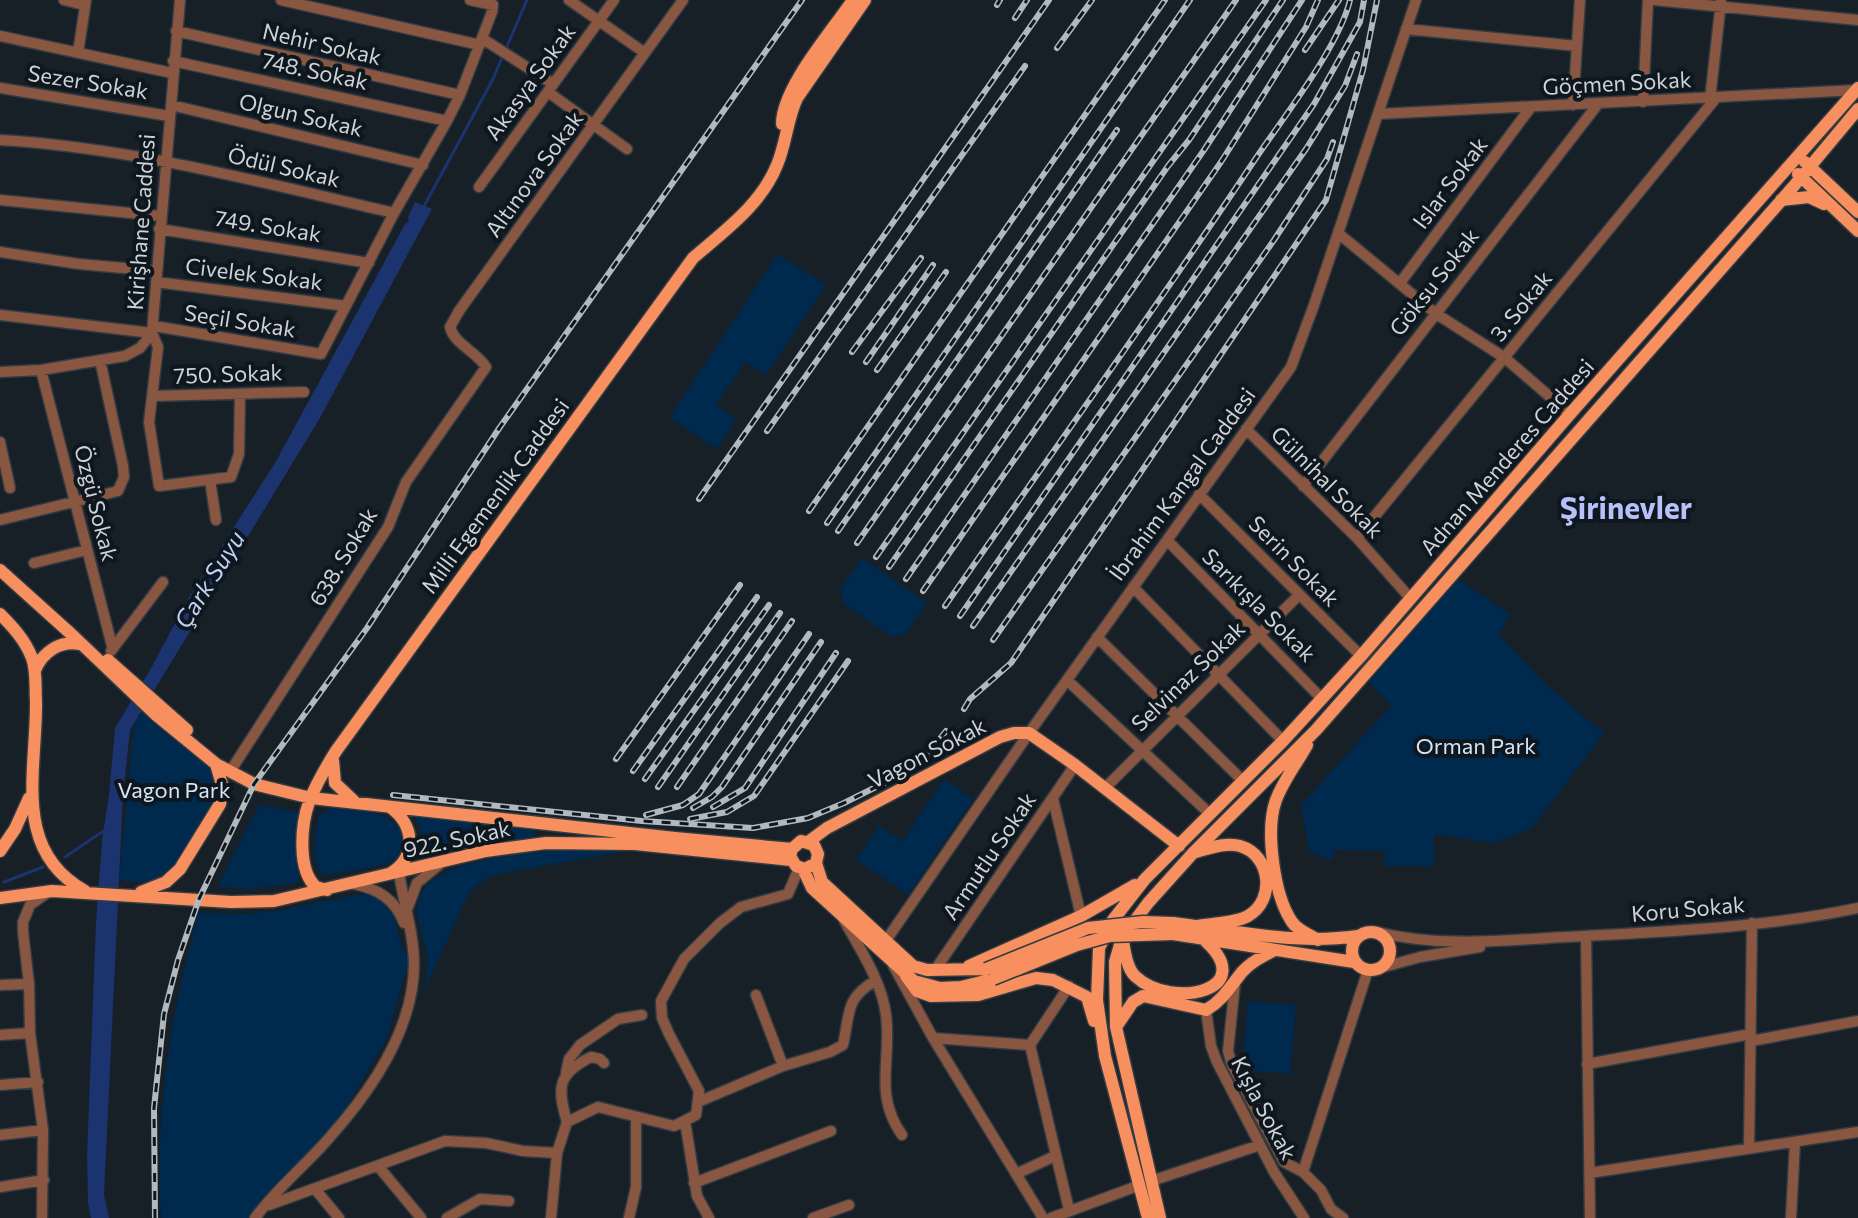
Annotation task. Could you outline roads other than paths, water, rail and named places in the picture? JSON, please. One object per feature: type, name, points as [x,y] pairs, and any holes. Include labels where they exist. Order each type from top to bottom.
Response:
[{"type":"main road","name":"Milli Egemenlik Caddesi","points":[[782,143],[782,111],[789,93],[853,0]]},
{"type":"main road","name":"Milli Egemenlik Caddesi","points":[[327,890],[313,884],[306,869],[305,827],[311,798],[336,751],[693,258],[739,219],[765,185],[778,164],[797,98],[865,0]]},
{"type":"main road","name":"Adnan Menderes Caddesi","points":[[1145,879],[1283,741],[1361,656],[1857,89]]},
{"type":"main road","name":"Adnan Menderes Caddesi","points":[[1122,938],[1148,903],[1193,853],[1316,730],[1858,109]]},
{"type":"main road","points":[[1832,141],[1821,167],[1834,189]]},
{"type":"main road","points":[[1794,161],[1858,231]]},
{"type":"main road","points":[[1806,172],[1834,189],[1858,212]]},
{"type":"main road","points":[[1781,200],[1809,197],[1837,211]]},
{"type":"main road","name":"922. Sokak","points":[[0,570],[67,630],[108,661],[216,764],[254,784],[311,798],[690,840],[796,862]]},
{"type":"main road","points":[[0,614],[24,640],[35,670],[35,758],[30,795],[15,829],[0,851]]},
{"type":"main road","name":"922. Sokak","points":[[67,630],[123,677]]},
{"type":"main road","points":[[35,670],[39,661],[53,648],[72,642],[80,644]]},
{"type":"main road","name":"922. Sokak","points":[[158,710],[233,767],[311,798]]},
{"type":"main road","points":[[1316,730],[1276,800],[1271,824],[1271,850],[1282,901],[1293,925],[1318,940]]},
{"type":"main road","points":[[1029,733],[1179,846]]},
{"type":"main road","name":"Vagon Sokak","points":[[796,862],[797,843],[808,842],[827,828],[1000,737],[1029,733]]},
{"type":"main road","points":[[336,751],[334,778],[342,791],[356,802]]},
{"type":"main road","name":"922. Sokak","points":[[130,894],[166,882],[187,861],[222,800],[223,788],[216,764]]},
{"type":"main road","points":[[30,795],[38,837],[48,858],[68,880],[88,892]]},
{"type":"main road","points":[[388,806],[403,818],[409,832],[410,848],[402,866]]},
{"type":"main road","name":"922. Sokak","points":[[0,898],[48,892],[88,892],[267,902],[384,876],[402,866],[447,861],[508,847],[564,842],[635,844],[796,862]]},
{"type":"main road","points":[[808,842],[817,849],[816,863],[822,882],[913,966],[990,974]]},
{"type":"main road","points":[[1193,853],[1220,846],[1240,846],[1255,854],[1265,869],[1266,890],[1262,903],[1247,917],[1200,932]]},
{"type":"main road","points":[[796,862],[816,863]]},
{"type":"main road","points":[[796,862],[812,888],[906,976],[917,991],[931,996],[978,995],[1036,978],[1053,980],[1087,997],[1160,1218]]},
{"type":"main road","points":[[955,970],[982,962],[1081,916],[1145,879]]},
{"type":"main road","points":[[1105,1056],[1097,1000],[1099,948],[1113,920],[1145,879]]},
{"type":"main road","points":[[906,976],[922,985],[961,987],[990,974],[1110,936],[1173,928],[1318,940],[1377,932],[1387,940],[1390,952],[1389,959],[1374,969],[1354,962],[1275,950],[1200,932]]},
{"type":"main road","points":[[1122,938],[1129,967],[1135,976],[1165,991],[1185,995],[1205,991],[1218,983],[1222,976],[1220,958],[1200,932]]},
{"type":"main road","points":[[1354,962],[1352,947],[1358,936]]},
{"type":"main road","points":[[1122,938],[1115,962],[1116,1027],[1146,1183],[1148,1218]]},
{"type":"main road","points":[[1116,1027],[1133,1002],[1143,996],[1206,1010],[1221,1001],[1257,959],[1275,950]]},
{"type":"street","points":[[64,0],[85,2],[78,53]]},
{"type":"street","points":[[167,0],[180,2]]},
{"type":"street","points":[[281,0],[484,42],[512,58],[593,126],[627,149]]},
{"type":"street","points":[[569,0],[645,53]]},
{"type":"street","name":"Akasya Sokak","points":[[479,187],[614,0]]},
{"type":"street","name":"Altınova Sokak","points":[[486,367],[452,334],[450,327],[683,0]]},
{"type":"street","name":"İbrahim Kangal Caddesi","points":[[885,942],[1029,733],[1291,367],[1416,0]]},
{"type":"street","points":[[1573,105],[1580,0]]},
{"type":"street","points":[[1643,102],[1651,0],[1720,3],[1858,20]]},
{"type":"street","points":[[346,306],[394,213],[447,121],[484,42],[493,5],[477,1]]},
{"type":"street","name":"Kirişhane Caddesi","points":[[0,372],[41,370],[125,356],[140,348],[153,330],[180,2]]},
{"type":"street","points":[[1713,99],[1720,3]]},
{"type":"street","points":[[1406,29],[1577,46]]},
{"type":"street","name":"Nehir Sokak","points":[[176,31],[460,95]]},
{"type":"street","points":[[0,36],[172,73]]},
{"type":"street","name":"748. Sokak","points":[[173,61],[447,121]]},
{"type":"street","name":"Sezer Sokak","points":[[0,88],[170,110]]},
{"type":"street","name":"Göçmen Sokak","points":[[1378,114],[1713,99],[1857,89]]},
{"type":"street","name":"3. Sokak","points":[[1357,538],[1713,99]]},
{"type":"street","name":"Göksu Sokak","points":[[1303,486],[1598,104]]},
{"type":"street","name":"Islar Sokak","points":[[1400,283],[1531,107]]},
{"type":"street","name":"Olgun Sokak","points":[[170,110],[423,165]]},
{"type":"street","name":"Ödül Sokak","points":[[0,140],[47,143],[165,161],[394,213]]},
{"type":"street","points":[[0,200],[160,216]]},
{"type":"street","name":"749. Sokak","points":[[159,229],[369,263]]},
{"type":"street","points":[[1338,233],[1435,313],[1505,358],[1570,414]]},
{"type":"street","name":"Civelek Sokak","points":[[0,252],[346,306]]},
{"type":"street","name":"Seçil Sokak","points":[[0,315],[153,330],[321,354],[346,306]]},
{"type":"street","points":[[153,330],[158,347],[149,422],[159,486],[231,477],[239,454],[240,394]]},
{"type":"street","points":[[0,520],[118,491],[124,477],[123,466],[100,360]]},
{"type":"street","name":"638. Sokak","points":[[233,767],[388,527],[406,482],[486,367]]},
{"type":"street","name":"Özgü Sokak","points":[[41,370],[112,646]]},
{"type":"street","name":"750. Sokak","points":[[153,396],[304,392]]},
{"type":"street","name":"Gülnihal Sokak","points":[[1246,429],[1357,538],[1411,599]]},
{"type":"street","points":[[0,442],[10,488]]},
{"type":"street","points":[[210,480],[216,520]]},
{"type":"street","name":"Serin Sokak","points":[[1199,494],[1361,656]]},
{"type":"street","name":"Sarıkışla Sokak","points":[[1167,540],[1322,699]]},
{"type":"street","points":[[34,563],[87,550]]},
{"type":"street","points":[[108,661],[112,646],[130,629],[163,582]]},
{"type":"street","points":[[1133,587],[1283,741]]},
{"type":"street","name":"Selvinaz Sokak","points":[[1105,788],[1299,595]]},
{"type":"street","points":[[1097,637],[1243,781]]},
{"type":"street","points":[[1067,680],[1210,814]]},
{"type":"street","name":"Armutlu Sokak","points":[[935,970],[1075,765]]},
{"type":"street","points":[[1053,799],[1081,916]]},
{"type":"street","points":[[407,913],[417,883],[432,868],[447,861]]},
{"type":"street","points":[[788,894],[796,862]]},
{"type":"street","points":[[255,1218],[329,1139],[382,1067],[411,996],[414,963],[402,866]]},
{"type":"street","points":[[351,884],[377,891],[389,899],[401,915],[412,948]]},
{"type":"street","points":[[567,1122],[598,1107],[674,1126],[696,1115],[699,1091],[662,1018],[661,1001],[684,959],[741,907],[812,888]]},
{"type":"street","points":[[42,1218],[43,1130],[30,1033],[23,922],[30,905],[48,892]]},
{"type":"street","name":"Koru Sokak","points":[[1521,939],[1645,934],[1819,916],[1858,908]]},
{"type":"street","points":[[841,915],[875,981],[886,1014],[885,1098],[902,1135]]},
{"type":"street","points":[[1749,1148],[1752,923]]},
{"type":"street","points":[[1377,932],[1404,939],[1445,942],[1521,939]]},
{"type":"street","points":[[1586,936],[1590,1218]]},
{"type":"street","points":[[1286,1192],[1287,1181],[1292,1174],[1303,1172],[1374,969],[1420,957],[1521,939]]},
{"type":"street","points":[[891,962],[933,1038],[1043,1218]]},
{"type":"street","points":[[698,1102],[783,1066],[843,1045],[849,1009],[856,994],[875,981]]},
{"type":"street","name":"Kışla Sokak","points":[[1235,983],[1228,1051],[1232,1065],[1284,1162],[1303,1172],[1321,1190],[1330,1214],[1343,1218]]},
{"type":"street","points":[[0,985],[29,984]]},
{"type":"street","points":[[1069,986],[1030,1045],[1069,1210]]},
{"type":"street","points":[[756,995],[783,1066]]},
{"type":"street","name":"Kışla Sokak","points":[[1206,1010],[1211,1046],[1260,1145],[1304,1218]]},
{"type":"street","points":[[551,1218],[557,1153],[567,1122],[560,1088],[569,1059],[580,1045],[618,1019],[642,1015]]},
{"type":"street","points":[[1587,1064],[1857,1024]]},
{"type":"street","points":[[0,1035],[30,1033]]},
{"type":"street","points":[[933,1038],[1030,1045]]},
{"type":"street","points":[[566,1073],[591,1057],[604,1063]]},
{"type":"street","points":[[0,1085],[38,1082]]},
{"type":"street","points":[[629,1218],[636,1187],[636,1117]]},
{"type":"street","points":[[685,1121],[697,1196],[709,1218]]},
{"type":"street","points":[[0,1135],[43,1130]]},
{"type":"street","points":[[694,1183],[831,1131]]},
{"type":"street","points":[[1589,1173],[1858,1132]]},
{"type":"street","points":[[270,1201],[315,1189],[445,1141],[557,1153]]},
{"type":"street","points":[[1791,1218],[1795,1142]]},
{"type":"street","points":[[1051,1218],[1260,1145]]},
{"type":"street","points":[[1016,1174],[1055,1156]]},
{"type":"street","points":[[378,1166],[421,1218]]},
{"type":"street","points":[[0,1187],[44,1180]]},
{"type":"street","points":[[315,1189],[339,1218]]},
{"type":"street","points":[[447,1218],[480,1199],[509,1201]]},
{"type":"street","points":[[266,1218],[270,1201]]},
{"type":"street","points":[[813,1218],[849,1205]]},
{"type":"water","points":[[415,202],[432,209],[320,418],[130,730],[123,796],[104,1195],[109,1218],[91,1218],[87,1155],[96,922],[115,728],[189,597],[275,463],[405,224],[409,222]]},
{"type":"waterway","name":"Çark Suyu","points":[[423,208],[492,81],[527,0]]},
{"type":"waterway","points":[[65,857],[105,830]]},
{"type":"waterway","points":[[4,882],[43,867]]},
{"type":"railway","points":[[155,1218],[154,1108],[164,1014],[199,899],[254,784],[367,628],[500,427],[802,0]]},
{"type":"railway","points":[[997,5],[1000,0]]},
{"type":"railway","points":[[1015,18],[1027,0]]},
{"type":"railway","points":[[699,499],[1049,0]]},
{"type":"railway","points":[[1057,48],[1092,0]]},
{"type":"railway","points":[[809,511],[1165,0]]},
{"type":"railway","points":[[827,523],[1190,0]]},
{"type":"railway","points":[[857,543],[1236,0]]},
{"type":"railway","points":[[876,557],[1266,0]]},
{"type":"railway","points":[[889,567],[1189,140],[1283,0]]},
{"type":"railway","points":[[906,579],[1204,150],[1302,0]]},
{"type":"railway","points":[[923,591],[1221,162],[1306,27],[1318,0]]},
{"type":"railway","points":[[1305,50],[1339,0]]},
{"type":"railway","points":[[945,606],[1308,82],[1334,39],[1350,0]]},
{"type":"railway","points":[[960,616],[1314,104],[1360,22],[1364,0]]},
{"type":"railway","points":[[964,709],[970,699],[1011,663],[1326,200],[1363,70],[1377,0]]},
{"type":"railway","points":[[973,626],[1306,149],[1345,86],[1357,54]]},
{"type":"railway","points":[[767,431],[1025,66]]},
{"type":"railway","points":[[838,531],[1117,130]]},
{"type":"railway","points":[[993,640],[1274,240],[1327,159],[1333,142]]},
{"type":"railway","points":[[852,352],[921,258]]},
{"type":"railway","points":[[866,362],[933,265]]},
{"type":"railway","points":[[877,370],[946,272]]},
{"type":"railway","points":[[616,759],[740,585]]},
{"type":"railway","points":[[633,771],[757,597]]},
{"type":"railway","points":[[645,779],[769,605]]},
{"type":"railway","points":[[658,787],[780,613]]},
{"type":"railway","points":[[677,787],[792,621]]},
{"type":"railway","points":[[646,815],[683,805],[699,794],[809,634]]},
{"type":"railway","points":[[693,808],[722,787],[821,642]]},
{"type":"railway","points":[[713,807],[745,788],[836,653]]},
{"type":"railway","points":[[690,819],[727,812],[754,796],[848,661]]},
{"type":"railway","points":[[393,795],[642,821],[753,828],[808,818],[906,772],[926,756],[946,731]]},
{"type":"district","name":"Şirinevler","points":[[1626,509]]},
{"type":"park label","name":"Orman Park","points":[[1476,746]]},
{"type":"park label","name":"Vagon Park","points":[[174,790]]}]
